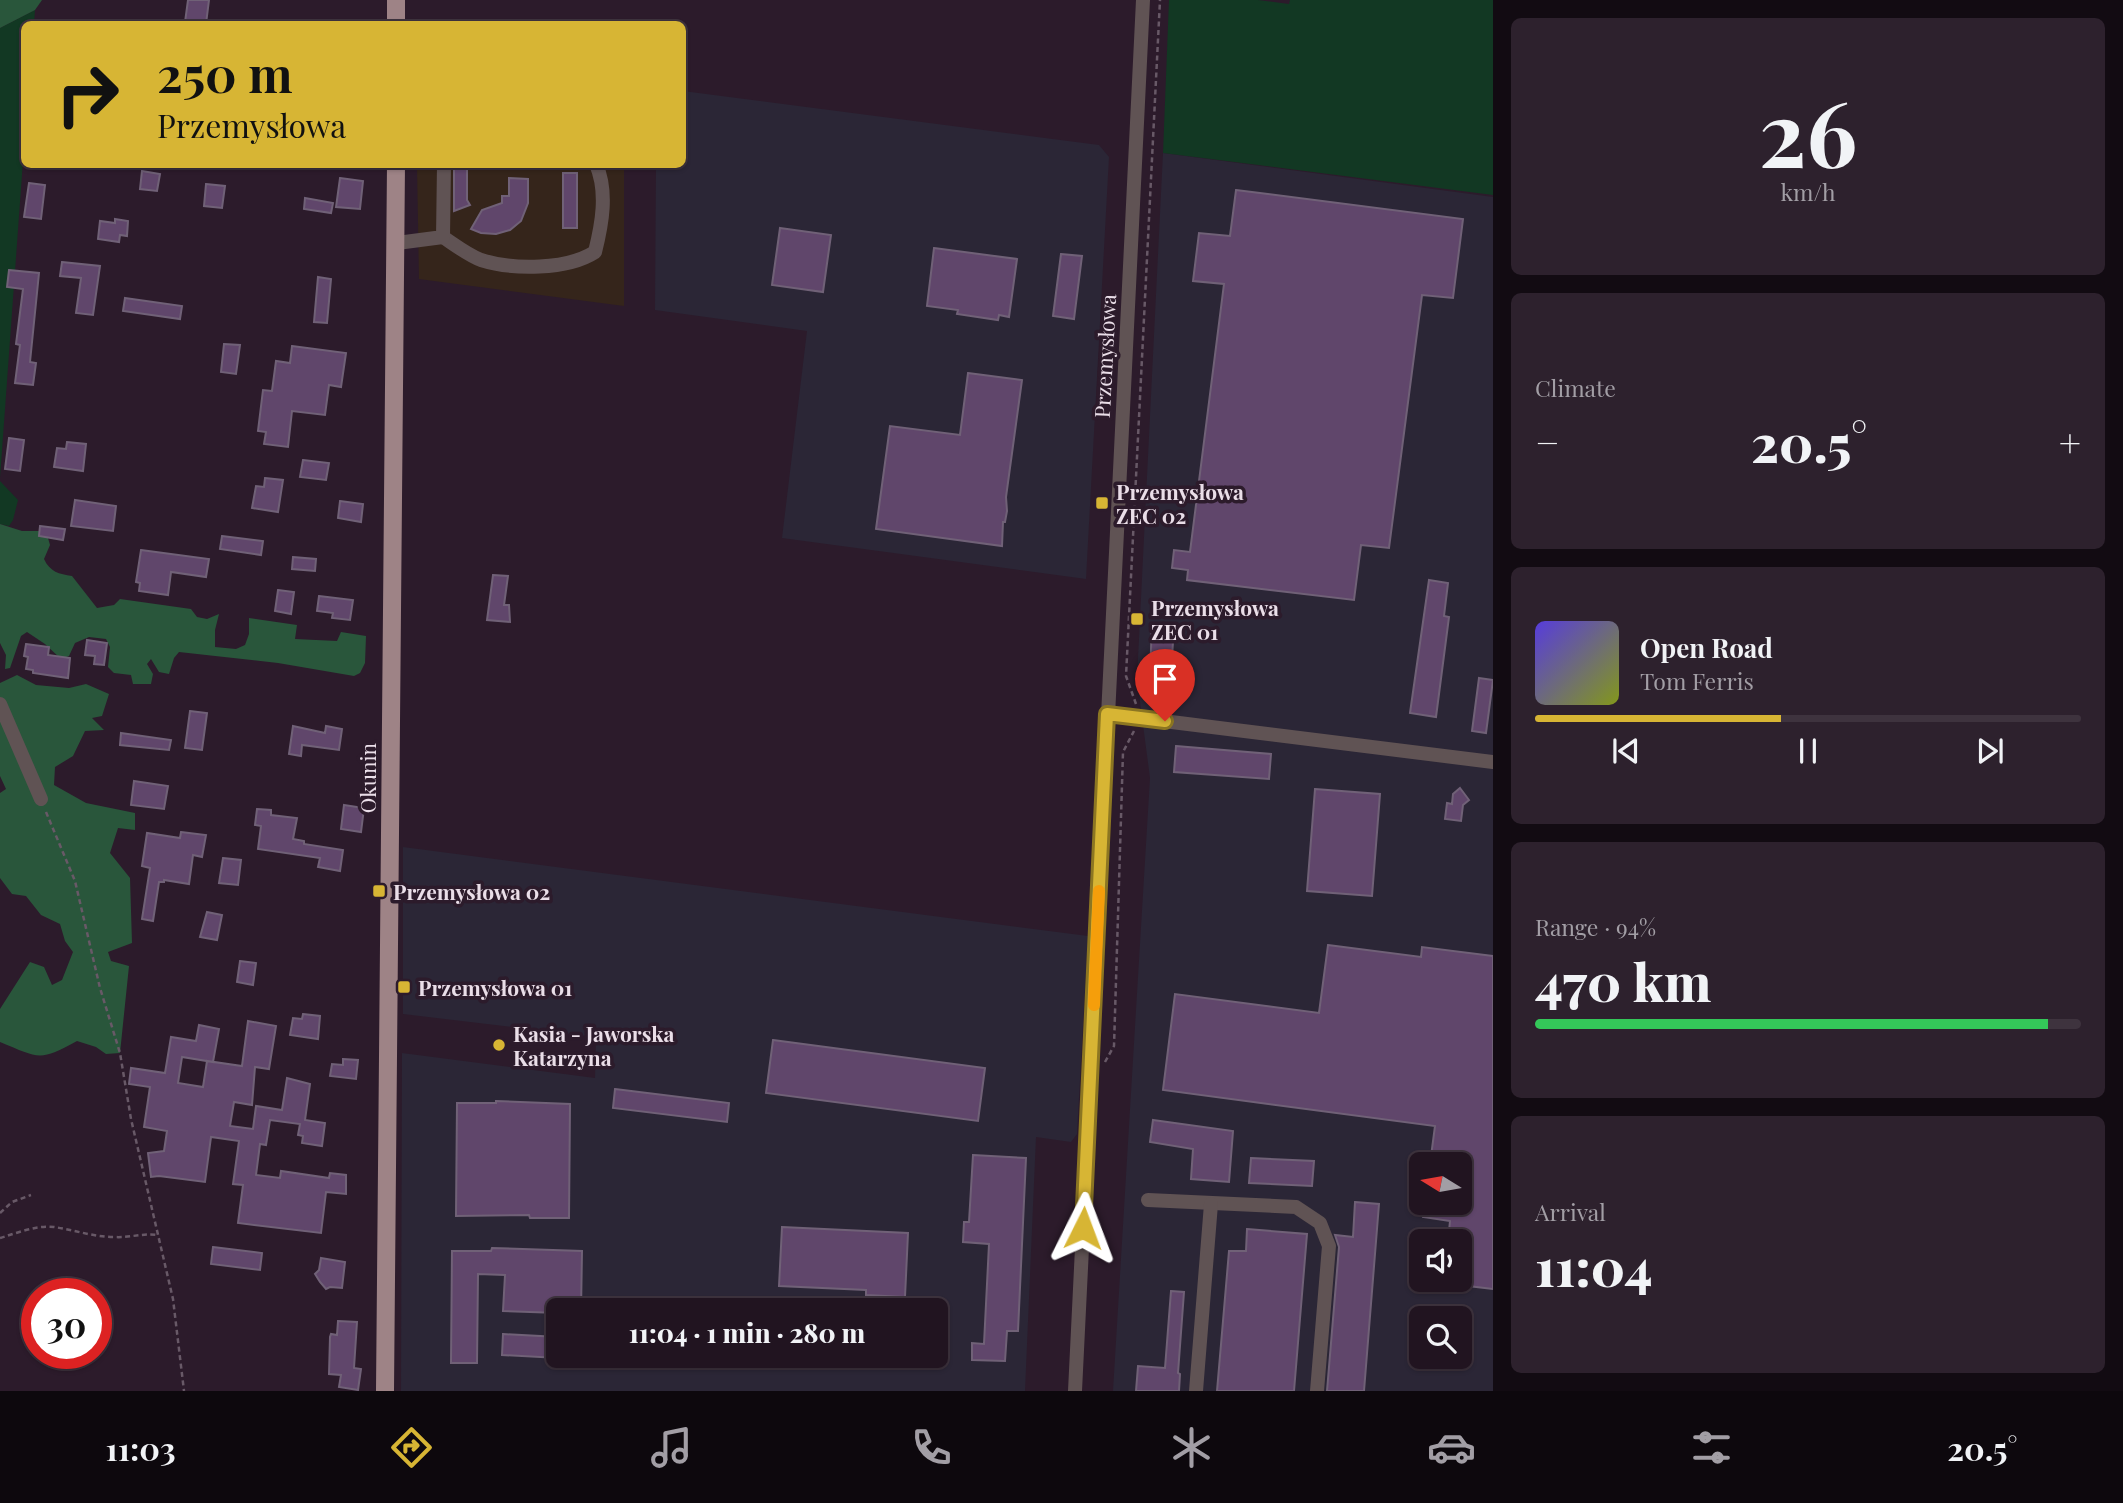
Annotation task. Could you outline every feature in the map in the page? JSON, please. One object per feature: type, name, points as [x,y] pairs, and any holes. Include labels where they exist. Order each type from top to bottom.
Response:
[{"type":"main road","points":[[396,0],[396,21]]},
{"type":"main road","name":"Okunin","points":[[385,1391],[397,168]]},
{"type":"street","name":"Przemysłowa","points":[[1075,1391],[1143,0]]},
{"type":"street","points":[[443,237],[444,168]]},
{"type":"street","points":[[397,243],[443,237],[478,259],[529,267],[582,260],[595,252],[599,235],[603,204],[601,176],[598,168]]},
{"type":"street","points":[[0,704],[41,799]]},
{"type":"street","points":[[1107,714],[1493,762]]},
{"type":"street","points":[[1148,1200],[1296,1207],[1320,1223],[1329,1246],[1317,1391]]},
{"type":"street","points":[[1196,1391],[1211,1204]]},
{"type":"path","points":[[1138,710],[1126,676],[1160,0]]},
{"type":"path","points":[[1103,1067],[1114,1046],[1123,752],[1138,725]]},
{"type":"path","points":[[41,799],[79,894],[91,956],[120,1053],[131,1119],[173,1299],[184,1391]]},
{"type":"path","points":[[0,1213],[12,1202],[31,1195]]},
{"type":"path","points":[[0,1238],[52,1226],[113,1237],[129,1237],[142,1233],[158,1235]]},
{"type":"shaded area","points":[[686,91],[1099,145],[1109,157],[1086,579],[782,538],[807,331],[655,310],[656,168],[686,168]]},
{"type":"shaded area","points":[[1163,153],[1493,197],[1493,1391],[1113,1391],[1150,778],[1137,679]]},
{"type":"shaded area","points":[[417,168],[624,168],[624,306],[419,279]]},
{"type":"shaded area","points":[[403,847],[1088,936],[1077,1134],[1071,1142],[1036,1137],[1025,1391],[401,1391],[402,1053],[595,1078],[596,1037],[403,1014]]},
{"type":"green space","points":[[0,0],[42,0],[35,10],[0,28]]},
{"type":"green space","points":[[1169,0],[1258,0],[1289,4],[1290,0],[1493,0],[1493,195],[1163,153]]},
{"type":"green space","points":[[35,10],[34,21],[21,21],[22,168],[0,478],[0,28]]},
{"type":"green space","points":[[0,481],[18,500],[9,526],[0,524]]},
{"type":"green space","points":[[0,524],[22,531],[46,531],[50,545],[44,559],[46,563],[55,572],[72,576],[97,608],[114,605],[120,599],[191,609],[197,617],[207,619],[219,614],[215,647],[236,649],[245,645],[249,634],[249,618],[297,625],[295,639],[337,641],[341,632],[366,636],[365,663],[360,673],[354,676],[278,663],[179,652],[169,674],[159,672],[151,659],[147,664],[153,674],[151,684],[133,684],[131,675],[114,673],[108,667],[110,647],[106,639],[89,637],[75,643],[69,656],[61,659],[27,632],[21,636],[10,668],[5,669],[6,655],[0,643]]},
{"type":"green space","points":[[17,675],[36,685],[69,688],[86,684],[109,694],[102,716],[92,718],[104,730],[85,731],[73,756],[55,767],[54,785],[86,803],[135,813],[135,830],[118,828],[110,853],[130,878],[132,943],[108,952],[111,961],[129,966],[120,1053],[106,1054],[96,1047],[77,1041],[46,1055],[39,1055],[23,1052],[0,1042],[0,1009],[30,962],[44,967],[52,985],[62,980],[73,952],[65,941],[60,924],[41,915],[26,896],[12,894],[0,878],[0,793],[6,789],[0,776],[0,683]]},
{"type":"building","points":[[188,0],[209,0],[206,21],[185,21]]},
{"type":"building","points":[[454,168],[467,168],[467,200],[470,205],[454,211]]},
{"type":"building","points":[[142,171],[160,174],[157,191],[140,189]]},
{"type":"building","points":[[563,173],[577,173],[577,228],[563,228]]},
{"type":"building","points":[[340,178],[363,181],[360,209],[336,207]]},
{"type":"building","points":[[509,178],[528,179],[528,203],[521,221],[510,230],[496,234],[471,229],[482,210],[502,203],[502,196],[509,196]]},
{"type":"building","points":[[29,183],[45,185],[41,219],[24,217]]},
{"type":"building","points":[[206,184],[225,186],[222,208],[204,206]]},
{"type":"building","points":[[1236,190],[1463,219],[1453,298],[1422,295],[1389,548],[1361,545],[1354,600],[1187,580],[1188,570],[1172,568],[1174,550],[1190,552],[1224,284],[1193,281],[1199,233],[1230,236]]},
{"type":"building","points":[[305,198],[333,203],[331,213],[304,209]]},
{"type":"building","points":[[115,219],[128,221],[127,236],[120,235],[119,242],[98,239],[100,221],[115,223]]},
{"type":"building","points":[[780,228],[831,235],[823,292],[772,285]]},
{"type":"building","points":[[934,248],[1017,259],[1009,317],[999,315],[998,320],[927,306]]},
{"type":"building","points":[[1061,254],[1082,256],[1074,319],[1053,316]]},
{"type":"building","points":[[62,262],[100,266],[93,315],[76,313],[81,278],[60,276]]},
{"type":"building","points":[[9,270],[39,273],[30,362],[36,363],[33,385],[15,383],[20,345],[16,344],[23,289],[7,287]]},
{"type":"building","points":[[318,277],[331,279],[327,323],[314,322]]},
{"type":"building","points":[[125,298],[182,306],[180,319],[123,311]]},
{"type":"building","points":[[224,344],[240,345],[236,374],[221,372]]},
{"type":"building","points":[[292,346],[346,353],[341,387],[329,385],[325,415],[292,411],[288,447],[264,444],[266,432],[258,431],[263,390],[272,391],[276,361],[290,363]]},
{"type":"building","points":[[968,373],[1022,380],[1002,546],[876,529],[890,426],[960,435]]},
{"type":"building","points":[[9,438],[24,440],[20,471],[5,469]]},
{"type":"building","points":[[67,442],[86,444],[83,471],[54,467],[57,448],[66,449]]},
{"type":"building","points":[[303,460],[329,463],[326,480],[300,477]]},
{"type":"building","points":[[265,478],[283,480],[278,512],[252,508],[256,486],[264,487]]},
{"type":"building","points":[[75,500],[116,506],[113,531],[71,526]]},
{"type":"building","points":[[340,501],[363,504],[361,522],[338,518]]},
{"type":"building","points":[[40,526],[65,529],[63,540],[39,536]]},
{"type":"building","points":[[222,536],[263,541],[261,555],[220,549]]},
{"type":"building","points":[[141,550],[209,559],[206,577],[171,572],[168,595],[139,591],[140,583],[136,582]]},
{"type":"building","points":[[293,557],[316,559],[315,571],[292,569]]},
{"type":"building","points":[[493,575],[508,576],[504,605],[509,605],[510,622],[487,620]]},
{"type":"building","points":[[1429,580],[1448,583],[1444,616],[1449,617],[1436,717],[1410,713]]},
{"type":"building","points":[[278,590],[294,592],[291,614],[275,611]]},
{"type":"building","points":[[319,596],[353,600],[350,620],[332,618],[333,613],[317,611]]},
{"type":"building","points":[[1152,623],[1174,624],[1171,676],[1150,675]]},
{"type":"building","points":[[87,640],[107,643],[104,665],[94,664],[95,656],[85,655]]},
{"type":"building","points":[[26,644],[49,647],[48,655],[70,658],[68,678],[33,673],[33,670],[26,669]]},
{"type":"building","points":[[1479,678],[1493,680],[1486,733],[1472,731]]},
{"type":"building","points":[[190,711],[207,713],[202,750],[185,748]]},
{"type":"building","points":[[293,726],[325,733],[326,726],[342,729],[339,750],[302,745],[301,756],[289,754]]},
{"type":"building","points":[[121,733],[171,740],[169,750],[120,745]]},
{"type":"building","points":[[1176,746],[1271,754],[1269,779],[1174,772]]},
{"type":"building","points":[[134,781],[168,786],[164,809],[131,805]]},
{"type":"building","points":[[1460,788],[1469,800],[1463,805],[1461,821],[1445,819],[1447,803],[1452,804],[1453,794]]},
{"type":"building","points":[[1315,789],[1380,794],[1372,896],[1307,891]]},
{"type":"building","points":[[344,805],[364,808],[361,832],[341,829]]},
{"type":"building","points":[[257,809],[271,810],[271,815],[297,818],[293,839],[304,841],[304,844],[343,850],[340,871],[318,867],[320,858],[258,849],[261,826],[255,825]]},
{"type":"building","points":[[181,832],[206,835],[202,857],[193,855],[189,884],[164,880],[159,882],[153,921],[142,919],[150,868],[142,866],[147,833],[180,838]]},
{"type":"building","points":[[223,858],[241,860],[238,885],[219,883]]},
{"type":"building","points":[[207,912],[222,915],[217,940],[200,937]]},
{"type":"building","points":[[1328,945],[1421,957],[1422,947],[1493,956],[1493,1289],[1472,1286],[1472,1229],[1449,1229],[1450,1221],[1423,1217],[1472,1215],[1472,1152],[1432,1152],[1435,1126],[1163,1090],[1175,994],[1319,1013]]},
{"type":"building","points":[[240,961],[256,963],[253,985],[237,982]]},
{"type":"building","points":[[303,1014],[320,1016],[318,1039],[290,1035],[293,1018],[302,1019]]},
{"type":"building","points":[[248,1021],[276,1026],[269,1069],[255,1067],[252,1105],[234,1102],[230,1126],[253,1129],[256,1106],[282,1110],[287,1078],[310,1084],[305,1120],[325,1123],[322,1146],[302,1143],[303,1136],[298,1135],[300,1124],[270,1120],[266,1145],[260,1144],[256,1175],[280,1178],[281,1171],[329,1178],[330,1173],[346,1175],[346,1194],[326,1192],[321,1233],[238,1223],[243,1185],[233,1184],[239,1141],[211,1137],[205,1182],[151,1177],[148,1153],[164,1151],[167,1131],[144,1127],[150,1087],[129,1084],[131,1068],[165,1073],[171,1037],[196,1041],[199,1025],[219,1029],[213,1062],[242,1066]],"holes":[[[182,1057],[207,1061],[203,1087],[178,1083]]]},
{"type":"building","points":[[773,1040],[985,1068],[978,1121],[766,1093]]},
{"type":"building","points":[[343,1059],[358,1060],[356,1079],[330,1076],[332,1064],[343,1065]]},
{"type":"building","points":[[615,1089],[729,1103],[727,1122],[613,1108]]},
{"type":"building","points":[[496,1101],[570,1104],[569,1218],[530,1218],[529,1215],[456,1216],[457,1103]]},
{"type":"building","points":[[1153,1120],[1233,1131],[1229,1182],[1191,1179],[1193,1149],[1150,1142]]},
{"type":"building","points":[[973,1155],[1026,1158],[1018,1331],[1007,1331],[1005,1361],[972,1360],[972,1343],[984,1344],[989,1244],[963,1242],[964,1222],[969,1222]]},
{"type":"building","points":[[1251,1158],[1314,1161],[1312,1186],[1249,1183]]},
{"type":"building","points":[[1355,1202],[1379,1204],[1364,1391],[1327,1391],[1339,1247],[1335,1235],[1353,1237]]},
{"type":"building","points":[[782,1227],[908,1233],[905,1297],[866,1295],[866,1290],[779,1286]]},
{"type":"building","points":[[1247,1229],[1307,1234],[1294,1391],[1217,1391],[1229,1251],[1246,1251]]},
{"type":"building","points":[[213,1247],[262,1253],[260,1270],[211,1264]]},
{"type":"building","points":[[492,1248],[582,1251],[581,1298],[546,1298],[546,1313],[503,1311],[505,1275],[478,1274],[477,1363],[451,1363],[452,1251],[491,1251]]},
{"type":"building","points":[[321,1258],[345,1262],[342,1288],[326,1289],[320,1282],[315,1274],[319,1270]]},
{"type":"building","points":[[1171,1291],[1184,1292],[1179,1391],[1136,1391],[1138,1366],[1165,1368]]},
{"type":"building","points":[[338,1321],[357,1322],[354,1368],[361,1369],[358,1390],[339,1387],[341,1375],[329,1374],[330,1337],[331,1334],[337,1335]]},
{"type":"building","points":[[503,1334],[546,1336],[546,1357],[502,1355]]},
{"type":"slow traffic","points":[[1094,1005],[1099,891]]},
{"type":"place","name":"Przemysłowa ZEC 02","points":[[1102,503]]},
{"type":"place","name":"Przemysłowa ZEC 01","points":[[1137,619]]},
{"type":"place","name":"Przemysłowa 02","points":[[379,891]]},
{"type":"place","name":"Przemysłowa 01","points":[[404,987]]},
{"type":"place","name":"Kasia - Jaworska Katarzyna","points":[[499,1045]]},
{"type":"route","points":[[1083,1228],[1107,714],[1165,721]]}]
